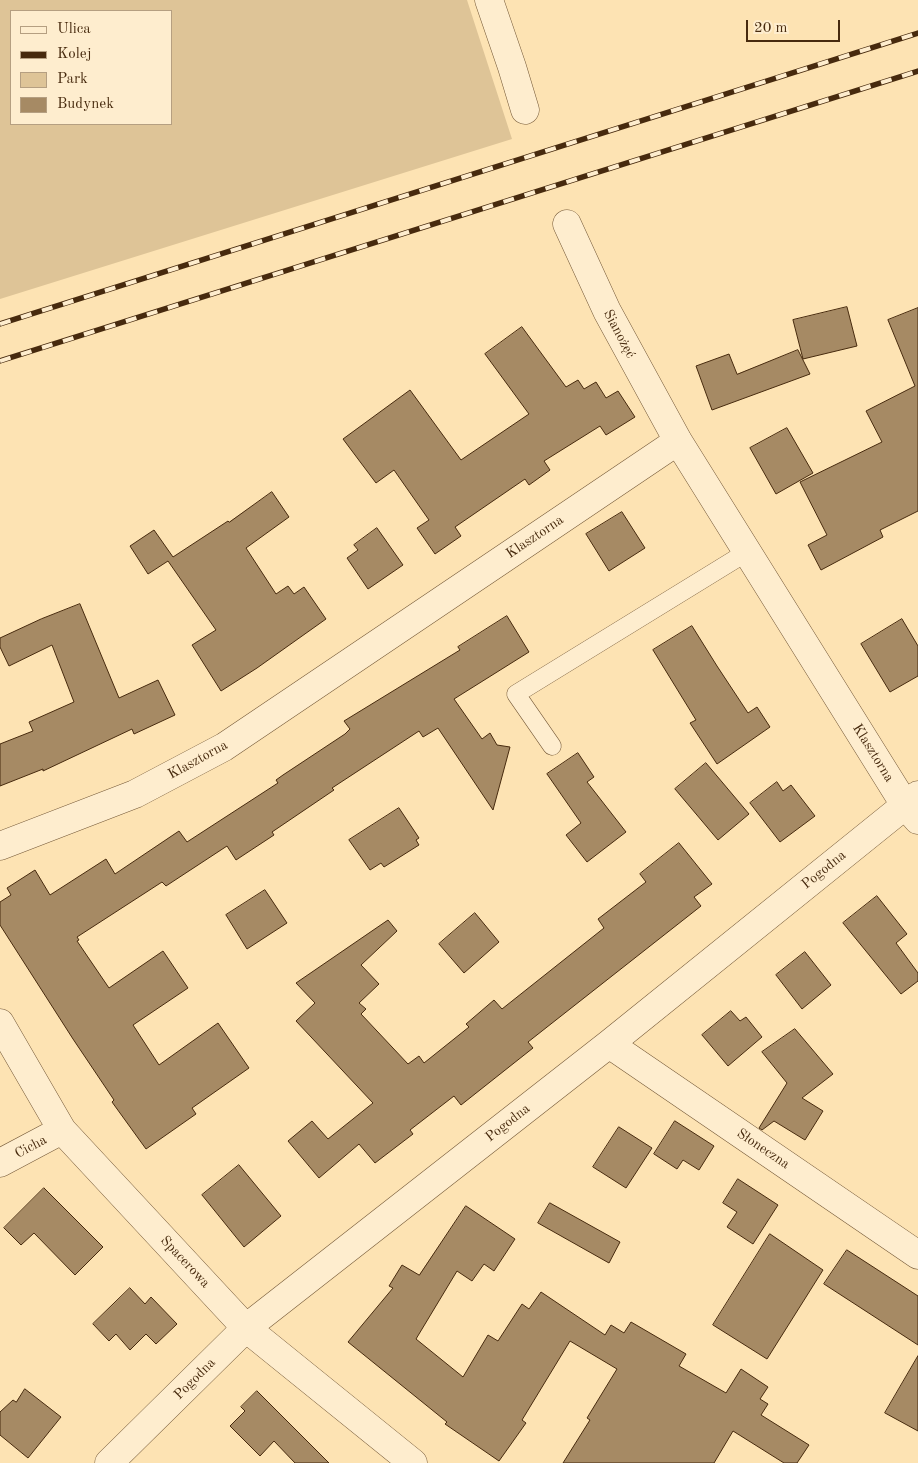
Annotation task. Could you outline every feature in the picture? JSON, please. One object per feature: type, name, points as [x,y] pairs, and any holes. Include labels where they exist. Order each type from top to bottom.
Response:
[{"type":"street","points":[[489,0],[525,110]]},
{"type":"street","name":"Sianożęć","points":[[567,224],[606,311],[678,441]]},
{"type":"street","name":"Klasztorna","points":[[0,846],[135,794],[224,747],[678,441],[747,552],[914,807]]},
{"type":"street","name":"Pogodna","points":[[109,1463],[246,1328],[914,807]]},
{"type":"street","name":"Spacerowa","points":[[0,1024],[62,1130],[246,1328],[413,1463]]},
{"type":"street","name":"Słoneczna","points":[[609,1044],[918,1255]]},
{"type":"street","name":"Cicha","points":[[0,1163],[62,1130]]},
{"type":"lane","points":[[552,746],[516,694],[747,552]]},
{"type":"green space","points":[[0,0],[467,0],[512,139],[0,299]]},
{"type":"building","points":[[847,307],[857,346],[803,359],[793,320]]},
{"type":"building","points":[[918,308],[918,511],[880,530],[883,537],[821,570],[808,545],[827,535],[800,482],[882,442],[866,411],[915,386],[888,320]]},
{"type":"building","points":[[522,327],[566,387],[578,380],[584,389],[596,382],[606,398],[618,391],[635,417],[606,435],[600,426],[544,461],[550,470],[529,485],[525,479],[455,527],[461,536],[435,554],[417,528],[429,520],[394,470],[376,483],[343,439],[410,390],[461,460],[529,414],[485,354]]},
{"type":"building","points":[[798,350],[810,374],[712,410],[696,366],[729,354],[737,374]]},
{"type":"building","points":[[787,428],[813,473],[776,494],[750,448]]},
{"type":"building","points":[[272,492],[289,517],[246,548],[276,594],[288,586],[294,594],[304,587],[326,619],[221,691],[192,645],[216,630],[168,561],[148,574],[130,546],[154,530],[173,557]]},
{"type":"building","points":[[622,512],[645,548],[609,571],[586,534]]},
{"type":"building","points":[[377,528],[403,565],[368,589],[347,558],[358,550],[354,545]]},
{"type":"building","points":[[80,604],[119,698],[158,680],[175,715],[134,734],[132,729],[43,771],[43,769],[0,786],[0,744],[33,731],[29,722],[74,702],[52,645],[9,666],[0,647],[0,638]]},
{"type":"building","points":[[507,616],[529,652],[454,699],[482,739],[490,733],[497,745],[510,747],[493,810],[438,728],[423,737],[419,731],[332,788],[334,790],[272,832],[274,835],[236,860],[227,846],[166,886],[162,882],[77,937],[79,940],[77,941],[109,988],[163,951],[188,988],[133,1025],[159,1065],[218,1023],[249,1068],[192,1108],[196,1114],[146,1149],[112,1102],[114,1100],[0,925],[0,902],[11,895],[7,888],[35,870],[50,895],[106,859],[115,874],[179,831],[187,842],[278,783],[276,780],[345,734],[350,729],[344,721],[460,650],[458,647]]},
{"type":"building","points":[[902,619],[918,646],[918,676],[890,692],[861,644]]},
{"type":"building","points":[[692,626],[748,713],[757,707],[770,727],[717,764],[690,723],[696,720],[653,650]]},
{"type":"building","points":[[578,753],[594,777],[587,782],[626,832],[587,862],[566,835],[581,823],[547,774]]},
{"type":"building","points":[[706,763],[749,814],[718,840],[675,789]]},
{"type":"building","points":[[777,782],[783,791],[791,785],[815,816],[780,842],[750,803]]},
{"type":"building","points":[[399,808],[419,838],[416,840],[419,845],[384,867],[381,863],[370,870],[349,840]]},
{"type":"building","points":[[679,843],[712,884],[694,897],[701,906],[528,1042],[533,1048],[461,1105],[454,1096],[410,1130],[413,1134],[375,1163],[359,1144],[319,1178],[288,1141],[312,1121],[328,1139],[373,1103],[296,1021],[315,1003],[296,983],[388,920],[397,931],[361,965],[379,984],[359,1003],[366,1009],[361,1014],[408,1064],[419,1056],[424,1063],[469,1027],[466,1024],[494,1000],[502,1009],[604,928],[598,919],[646,882],[640,874]]},
{"type":"building","points":[[265,890],[287,923],[247,949],[226,915]]},
{"type":"building","points":[[877,896],[907,934],[896,943],[918,973],[918,981],[901,994],[843,923]]},
{"type":"building","points":[[475,913],[499,942],[464,973],[439,944]]},
{"type":"building","points":[[805,952],[831,985],[802,1009],[776,975]]},
{"type":"building","points":[[731,1011],[740,1021],[746,1017],[762,1037],[728,1066],[702,1035]]},
{"type":"building","points":[[795,1029],[833,1074],[802,1098],[823,1111],[805,1140],[774,1121],[762,1130],[759,1128],[787,1083],[762,1052]]},
{"type":"building","points":[[675,1121],[714,1146],[699,1170],[683,1160],[677,1169],[654,1154]]},
{"type":"building","points":[[619,1127],[652,1148],[626,1188],[593,1167]]},
{"type":"building","points":[[239,1165],[281,1216],[244,1247],[202,1195]]},
{"type":"building","points":[[738,1179],[778,1205],[753,1244],[727,1227],[737,1212],[723,1203]]},
{"type":"building","points":[[44,1188],[103,1247],[75,1275],[34,1233],[21,1245],[4,1228]]},
{"type":"building","points":[[550,1203],[620,1242],[609,1263],[538,1223]]},
{"type":"building","points":[[466,1206],[515,1239],[494,1271],[484,1264],[472,1281],[457,1271],[416,1339],[463,1377],[488,1335],[498,1341],[522,1304],[529,1309],[541,1292],[605,1335],[611,1325],[624,1333],[631,1322],[686,1354],[679,1366],[726,1393],[741,1369],[768,1387],[760,1399],[768,1404],[761,1415],[809,1445],[797,1463],[784,1463],[733,1431],[714,1463],[563,1463],[590,1420],[587,1418],[617,1369],[570,1341],[522,1420],[526,1423],[499,1461],[445,1424],[447,1422],[348,1342],[393,1288],[389,1286],[402,1265],[419,1275]]},
{"type":"building","points":[[770,1234],[823,1270],[767,1359],[713,1325]]},
{"type":"building","points":[[847,1250],[918,1296],[918,1345],[824,1284]]},
{"type":"building","points":[[130,1288],[145,1304],[151,1297],[177,1324],[156,1344],[146,1334],[130,1350],[116,1334],[109,1341],[93,1324]]},
{"type":"building","points":[[918,1356],[918,1431],[885,1413]]},
{"type":"building","points":[[25,1389],[61,1417],[28,1458],[0,1435],[0,1412],[13,1400],[16,1402]]},
{"type":"building","points":[[257,1391],[329,1463],[295,1463],[274,1441],[260,1456],[230,1426],[245,1411],[241,1407]]},
{"type":"railway","points":[[0,324],[918,33]]},
{"type":"railway","points":[[0,361],[918,71]]}]
